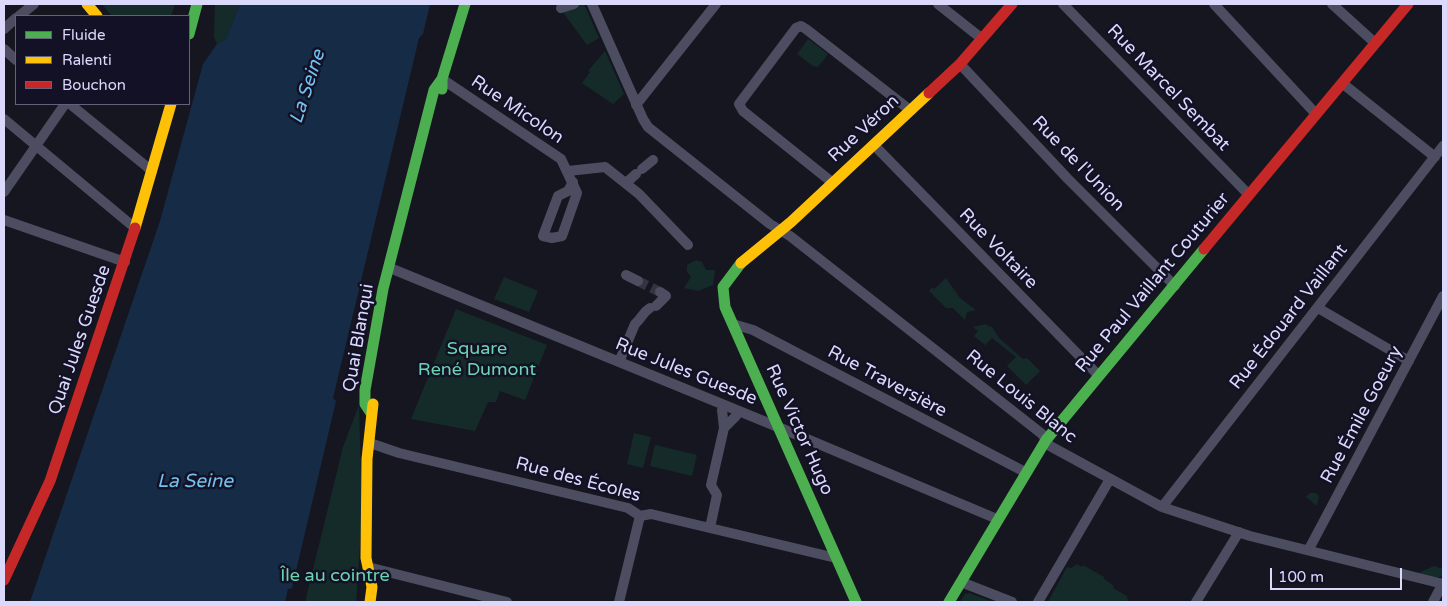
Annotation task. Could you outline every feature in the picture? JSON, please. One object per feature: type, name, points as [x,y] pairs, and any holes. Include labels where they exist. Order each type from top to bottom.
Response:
[{"type":"street","points":[[20,15],[34,4]]},
{"type":"street","points":[[87,4],[96,15]]},
{"type":"street","points":[[190,30],[197,4]]},
{"type":"street","name":"Quai Blanqui","points":[[450,52],[448,43],[459,4]]},
{"type":"street","name":"Quai Blanqui","points":[[365,602],[368,567],[367,458],[370,443],[370,413],[372,388],[391,290],[390,268],[409,189],[411,173],[434,90],[442,79],[465,4]]},
{"type":"street","points":[[562,8],[574,4]]},
{"type":"street","name":"Rue Louis Blanc","points":[[592,4],[636,105],[648,127],[943,355],[1042,434],[1050,446],[1162,507],[1238,532],[1443,584]]},
{"type":"street","points":[[636,105],[716,4]]},
{"type":"street","points":[[938,4],[981,38]]},
{"type":"street","name":"Rue Véron","points":[[733,273],[833,183],[960,64],[1012,4]]},
{"type":"street","name":"Rue Marcel Sembat","points":[[1063,4],[1249,195]]},
{"type":"street","points":[[1214,4],[1316,114]]},
{"type":"street","points":[[1332,4],[1375,43]]},
{"type":"street","name":"Rue Paul Vaillant Couturier","points":[[949,602],[1025,472],[1046,440],[1408,4]]},
{"type":"street","points":[[4,29],[15,20]]},
{"type":"street","points":[[833,183],[743,111],[739,104],[796,28],[800,26],[806,29],[910,110]]},
{"type":"street","points":[[4,49],[15,59]]},
{"type":"street","name":"Rue de l'Union","points":[[960,64],[1068,179],[1175,286]]},
{"type":"street","name":"Rue Micolon","points":[[442,79],[561,159],[573,182]]},
{"type":"street","points":[[1342,83],[1435,158]]},
{"type":"street","points":[[4,192],[64,105]]},
{"type":"street","points":[[71,105],[152,171]]},
{"type":"street","name":"Quai Jules Guesde","points":[[4,580],[50,481],[136,228],[171,105]]},
{"type":"street","points":[[4,120],[136,228]]},
{"type":"street","name":"Rue Voltaire","points":[[874,145],[1099,376]]},
{"type":"street","name":"Rue Édouard Vaillant","points":[[1162,507],[1443,147]]},
{"type":"street","points":[[626,183],[653,160]]},
{"type":"street","name":"Rue Micolon","points":[[568,171],[605,167],[639,194],[688,245]]},
{"type":"street","points":[[573,182],[577,193],[576,201],[562,236],[552,238],[543,236],[558,196],[568,191],[573,182]]},
{"type":"street","points":[[4,220],[125,262]]},
{"type":"street","name":"Rue Jules Guesde","points":[[390,268],[997,519]]},
{"type":"street","name":"Rue Victor Hugo","points":[[733,273],[727,280],[722,292],[722,300],[781,429],[856,602]]},
{"type":"street","points":[[626,275],[638,281]]},
{"type":"street","points":[[619,362],[635,324],[640,320],[644,311],[653,307],[666,296],[660,292]]},
{"type":"street","name":"Rue Émile Goeury","points":[[1310,549],[1443,296]]},
{"type":"street","points":[[1318,308],[1409,361]]},
{"type":"street","name":"Rue Traversière","points":[[733,324],[753,330],[1025,472]]},
{"type":"street","points":[[710,523],[717,495],[711,486],[724,428],[722,410]]},
{"type":"street","points":[[724,428],[736,416]]},
{"type":"street","name":"Rue des Écoles","points":[[370,443],[399,453],[628,508],[640,516],[651,514],[836,558]]},
{"type":"street","points":[[1038,602],[1110,479]]},
{"type":"street","points":[[619,602],[640,516]]},
{"type":"street","points":[[1196,602],[1238,532]]},
{"type":"street","points":[[368,567],[507,602]]},
{"type":"street","name":"Quai Blanqui","points":[[368,567],[372,587],[370,602]]},
{"type":"street","points":[[961,582],[1012,602]]},
{"type":"street","points":[[1433,602],[1443,584]]},
{"type":"green space","points":[[102,4],[175,4],[171,15],[111,15]]},
{"type":"green space","points":[[215,4],[240,4],[226,39],[217,44],[214,37]]},
{"type":"green space","points":[[557,4],[584,4],[599,38],[587,45]]},
{"type":"green space","points":[[808,39],[828,54],[818,67],[813,66],[797,54]]},
{"type":"green space","points":[[605,51],[624,94],[613,104],[582,83],[590,72],[588,71]]},
{"type":"green space","points":[[696,260],[702,262],[706,270],[715,270],[713,285],[698,291],[684,288],[691,277],[687,272],[687,265]]},
{"type":"green space","points":[[504,277],[538,291],[529,312],[494,299]]},
{"type":"green space","points":[[946,278],[960,298],[976,310],[967,312],[965,320],[953,308],[946,308],[929,291]]},
{"type":"green space","name":"Square René Dumont","points":[[456,309],[547,345],[525,400],[500,391],[496,402],[488,402],[475,431],[411,419]]},
{"type":"green space","points":[[986,324],[989,327],[991,326],[1000,339],[1023,359],[1027,358],[1040,371],[1026,385],[1007,366],[1016,357],[992,338],[985,345],[974,336],[978,331],[973,327]]},
{"type":"green space","name":"Île au cointre","points":[[359,405],[362,517],[356,602],[305,602],[343,447]]},
{"type":"green space","points":[[634,433],[651,437],[643,468],[627,464]]},
{"type":"green space","points":[[655,445],[697,455],[692,476],[650,466]]},
{"type":"green space","points":[[1310,493],[1315,493],[1319,496],[1317,506],[1306,497]]},
{"type":"green space","points":[[1077,564],[1082,567],[1083,565],[1104,577],[1114,586],[1113,588],[1127,596],[1128,602],[1048,602],[1067,567],[1071,568]]},
{"type":"green space","points":[[1434,566],[1443,569],[1442,576],[1436,578],[1418,573]]},
{"type":"green space","points":[[969,593],[993,602],[960,602],[965,594]]},
{"type":"water","name":"La Seine","points":[[240,4],[430,4],[423,34],[419,38],[333,398],[336,401],[292,588],[288,589],[285,602],[30,602],[160,221],[203,64],[217,44],[226,39]]},
{"type":"tunnel","points":[[638,281],[660,292]]},
{"type":"traffic: fast","points":[[190,30],[197,4]]},
{"type":"traffic: fast","points":[[442,89],[442,79],[465,4]]},
{"type":"traffic: fast","points":[[371,413],[365,404],[365,390],[383,289],[434,90],[442,79]]},
{"type":"traffic: fast","points":[[949,602],[1046,440],[1204,249]]},
{"type":"traffic: fast","points":[[741,263],[723,287],[725,307],[856,602]]},
{"type":"traffic: slow","points":[[87,4],[96,15]]},
{"type":"traffic: slow","points":[[741,263],[791,222],[929,93]]},
{"type":"traffic: slow","points":[[135,228],[171,105]]},
{"type":"traffic: slow","points":[[370,602],[372,587],[366,558],[367,459],[373,404]]},
{"type":"traffic: jam","points":[[929,93],[960,64],[1012,4]]},
{"type":"traffic: jam","points":[[1204,249],[1408,4]]},
{"type":"traffic: jam","points":[[4,580],[50,481],[135,228]]}]
